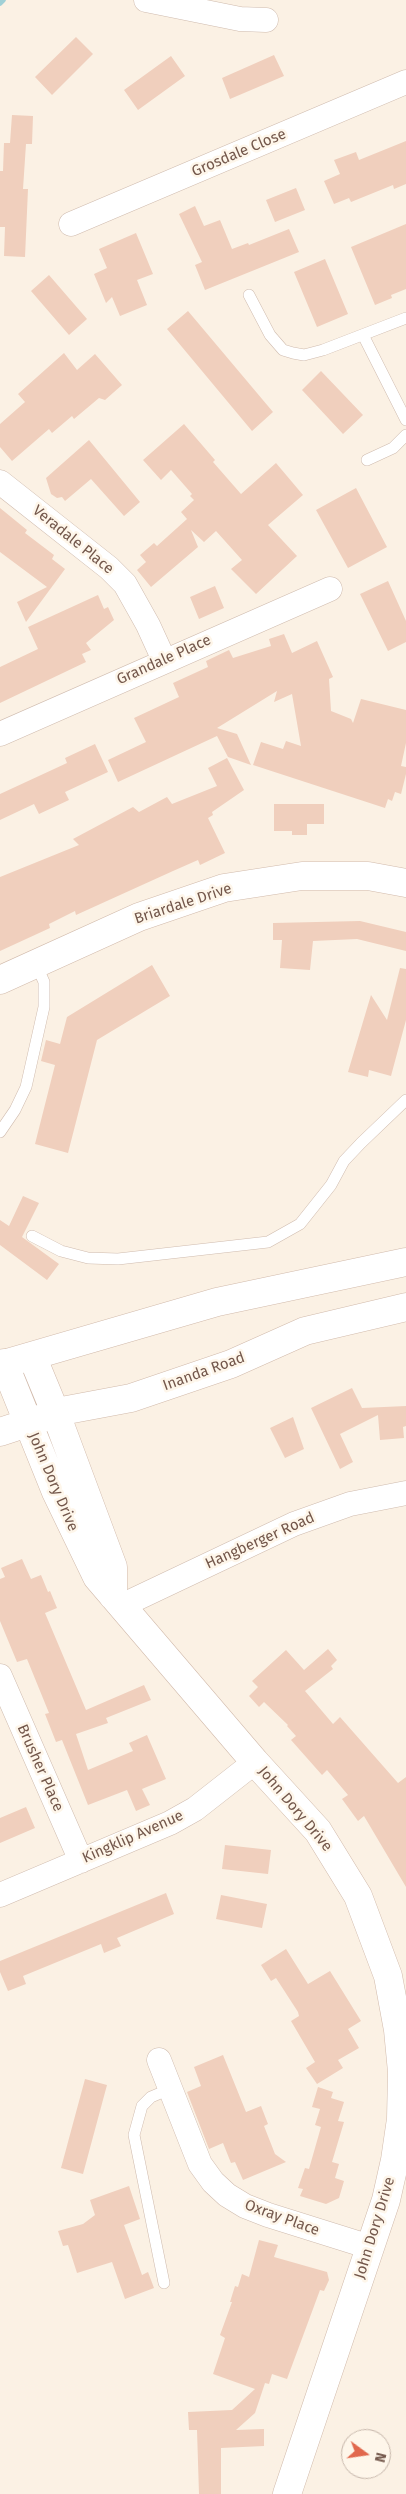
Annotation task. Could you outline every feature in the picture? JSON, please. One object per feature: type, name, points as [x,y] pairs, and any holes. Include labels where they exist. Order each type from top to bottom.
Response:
[{"type":"street","points":[[146,0],[240,19],[266,20]]},
{"type":"street","name":"Grosdale Close","points":[[71,224],[406,82]]},
{"type":"street","name":"Veradale Place","points":[[0,482],[109,568],[124,584],[148,625],[164,660]]},
{"type":"street","name":"Grandale Place","points":[[0,734],[164,660],[330,589]]},
{"type":"street","name":"Briardale Drive","points":[[0,980],[140,917],[224,888],[302,876],[368,876],[406,882]]},
{"type":"street","points":[[2,1364],[147,1320],[217,1302],[406,1262]]},
{"type":"street","name":"Inanda Road","points":[[0,1432],[56,1414],[131,1398],[231,1364],[305,1331],[406,1307]]},
{"type":"street","name":"John Dory Drive","points":[[32,1356],[56,1414],[112,1567],[117,1601]]},
{"type":"street","name":"John Dory Drive","points":[[2,1364],[29,1423],[76,1537],[97,1577],[255,1762],[318,1831],[341,1866],[361,1904],[388,1976],[399,2039],[402,2072],[401,2119],[395,2160],[370,2247],[287,2494]]},
{"type":"street","name":"Hangberger Road","points":[[117,1601],[294,1524],[350,1504],[406,1493]]},
{"type":"street","name":"Brusher Place","points":[[0,1676],[81,1861]]},
{"type":"street","name":"Kingklip Avenue","points":[[0,1895],[170,1823],[195,1809],[255,1762]]},
{"type":"street","name":"Oxray Place","points":[[158,2060],[200,2164],[213,2182],[227,2195],[245,2206],[370,2247]]},
{"type":"lane","points":[[249,294],[270,335],[283,350],[304,355],[406,318]]},
{"type":"lane","points":[[363,335],[406,420]]},
{"type":"lane","points":[[367,460],[393,448],[406,436]]},
{"type":"lane","points":[[0,1132],[15,1110],[26,1087],[44,1007],[44,982],[36,964]]},
{"type":"lane","points":[[32,1236],[61,1251],[88,1258],[118,1259],[268,1242],[281,1237],[300,1224],[331,1185],[344,1161],[360,1143],[406,1100]]},
{"type":"lane","points":[[164,2282],[134,2135],[142,2106],[151,2097],[170,2089]]},
{"type":"building","points":[[76,37],[93,54],[52,95],[35,77]]},
{"type":"building","points":[[274,55],[284,76],[230,99],[222,78]]},
{"type":"building","points":[[171,56],[185,76],[138,110],[124,90]]},
{"type":"building","points":[[12,115],[33,116],[32,144],[26,144],[23,189],[28,189],[25,257],[4,256],[5,227],[0,227],[0,171],[3,171],[4,143],[10,143]]},
{"type":"building","points":[[406,141],[406,184],[394,189],[393,185],[351,202],[349,198],[334,204],[324,181],[340,174],[334,160],[356,152],[359,160]]},
{"type":"building","points":[[296,188],[305,210],[275,222],[266,200]]},
{"type":"building","points":[[195,206],[204,226],[220,220],[232,249],[248,243],[249,245],[289,229],[299,252],[205,290],[195,265],[202,262],[179,214]]},
{"type":"building","points":[[406,224],[406,289],[391,295],[392,298],[375,305],[351,247]]},
{"type":"building","points":[[136,233],[153,274],[137,280],[147,305],[120,316],[112,297],[106,303],[94,274],[107,268],[99,249]]},
{"type":"building","points":[[325,259],[348,314],[317,327],[294,272]]},
{"type":"building","points":[[49,275],[87,319],[69,335],[31,291]]},
{"type":"building","points":[[188,311],[273,412],[252,431],[167,329]]},
{"type":"building","points":[[64,353],[77,370],[95,354],[122,385],[105,400],[99,398],[74,419],[72,416],[52,433],[49,429],[12,461],[0,447],[0,424],[25,402],[18,394]]},
{"type":"building","points":[[321,371],[363,415],[343,434],[302,390]]},
{"type":"building","points":[[184,424],[215,460],[213,462],[241,494],[276,463],[303,495],[268,525],[297,556],[256,594],[231,569],[242,560],[216,531],[204,542],[191,530],[198,547],[151,587],[137,570],[146,562],[140,555],[154,543],[157,546],[187,519],[181,512],[194,500],[190,496],[192,494],[171,470],[161,480],[143,460]]},
{"type":"building","points":[[89,440],[140,502],[124,516],[91,479],[65,501],[62,497],[57,498],[51,494],[46,478]]},
{"type":"building","points":[[356,488],[387,547],[348,568],[316,510]]},
{"type":"building","points":[[0,508],[27,530],[25,533],[54,555],[52,559],[65,569],[26,622],[17,602],[47,587],[0,552]]},
{"type":"building","points":[[388,581],[406,621],[406,642],[388,651],[360,594]]},
{"type":"building","points":[[215,586],[224,608],[199,619],[190,597]]},
{"type":"building","points":[[98,595],[104,609],[108,607],[114,620],[86,643],[91,650],[82,654],[86,662],[0,703],[0,667],[38,649],[28,627]]},
{"type":"building","points":[[284,634],[292,653],[317,641],[333,677],[329,679],[331,711],[351,719],[353,723],[361,699],[406,710],[406,743],[401,766],[406,767],[406,774],[401,794],[395,792],[392,801],[388,799],[385,808],[253,765],[261,742],[283,749],[286,741],[301,746],[292,694],[274,702],[277,691],[217,728],[237,734],[251,765],[228,757],[217,736],[118,782],[108,760],[146,742],[134,718],[179,697],[173,683],[208,667],[206,661],[229,650],[233,658],[271,646],[269,639]]},
{"type":"building","points":[[95,744],[108,772],[65,792],[69,800],[39,814],[34,804],[0,820],[0,794],[67,763],[65,758]]},
{"type":"building","points":[[227,758],[244,790],[212,812],[213,815],[208,818],[225,853],[200,865],[198,860],[76,915],[75,911],[49,924],[50,928],[0,951],[0,877],[79,845],[73,839],[133,807],[139,812],[167,797],[172,804],[217,786],[208,768]]},
{"type":"building","points":[[274,804],[324,804],[324,824],[307,824],[307,835],[292,835],[292,831],[274,831]]},
{"type":"building","points":[[360,921],[406,932],[406,951],[357,939],[313,941],[310,970],[280,968],[282,940],[273,940],[273,923]]},
{"type":"building","points":[[152,965],[170,996],[97,1040],[68,1153],[35,1144],[55,1065],[41,1061],[46,1040],[60,1044],[67,1017]]},
{"type":"building","points":[[400,968],[406,969],[406,1020],[391,1076],[369,1070],[368,1077],[348,1072],[371,995],[387,1020]]},
{"type":"building","points":[[23,1196],[39,1203],[22,1237],[59,1264],[47,1280],[0,1245],[0,1220],[9,1226]]},
{"type":"building","points":[[352,1388],[362,1408],[406,1406],[406,1426],[403,1427],[404,1438],[380,1440],[378,1415],[340,1434],[353,1462],[340,1469],[311,1408]]},
{"type":"building","points":[[293,1417],[304,1449],[285,1458],[270,1428]]},
{"type":"building","points":[[22,1559],[31,1579],[41,1575],[48,1592],[50,1591],[57,1608],[45,1613],[86,1710],[144,1685],[151,1700],[106,1718],[108,1723],[76,1734],[88,1770],[133,1751],[129,1743],[147,1735],[166,1779],[142,1789],[150,1805],[136,1811],[127,1790],[88,1805],[62,1740],[56,1742],[45,1714],[49,1713],[27,1659],[17,1662],[0,1621],[0,1579],[5,1577],[1,1568]]},
{"type":"building","points":[[328,1649],[337,1660],[331,1666],[333,1669],[305,1691],[333,1724],[340,1717],[398,1783],[406,1777],[406,1887],[364,1816],[358,1821],[342,1799],[348,1795],[327,1770],[322,1775],[291,1740],[296,1736],[288,1725],[264,1702],[259,1707],[249,1696],[258,1687],[252,1681],[286,1650],[304,1670]]},
{"type":"building","points":[[26,1807],[35,1828],[0,1843],[0,1818]]},
{"type":"building","points":[[225,1845],[271,1850],[268,1874],[222,1869]]},
{"type":"building","points":[[166,1893],[174,1914],[117,1938],[121,1946],[104,1953],[101,1944],[23,1976],[26,1984],[8,1991],[0,1972],[0,1961]]},
{"type":"building","points":[[221,1895],[267,1904],[262,1928],[216,1919]]},
{"type":"building","points":[[286,1949],[308,1984],[330,1971],[361,2021],[348,2029],[359,2048],[338,2060],[343,2068],[317,2084],[306,2068],[315,2062],[291,2021],[299,2016],[298,2012],[276,1978],[271,1981],[261,1965]]},
{"type":"building","points":[[223,2055],[246,2112],[261,2106],[268,2124],[264,2126],[275,2154],[286,2162],[243,2180],[235,2162],[231,2163],[223,2143],[209,2149],[187,2092],[201,2086],[194,2067]]},
{"type":"building","points":[[85,2079],[107,2085],[83,2174],[61,2168]]},
{"type":"building","points":[[318,2087],[333,2092],[331,2098],[344,2102],[338,2121],[344,2122],[332,2162],[339,2164],[335,2178],[344,2181],[339,2198],[326,2204],[300,2196],[303,2189],[298,2188],[305,2168],[309,2169],[321,2127],[315,2125],[320,2109],[312,2107]]},
{"type":"building","points":[[129,2186],[140,2219],[124,2225],[142,2275],[148,2272],[154,2288],[125,2299],[112,2262],[77,2273],[68,2245],[63,2246],[58,2231],[83,2224],[95,2215],[90,2200]]},
{"type":"building","points":[[259,2240],[278,2245],[274,2257],[327,2272],[329,2280],[324,2291],[320,2290],[287,2379],[272,2374],[269,2384],[265,2383],[255,2413],[236,2430],[264,2429],[264,2446],[221,2448],[221,2494],[199,2494],[197,2430],[189,2430],[188,2412],[232,2410],[255,2389],[213,2374],[225,2338],[220,2335],[232,2302],[230,2302],[235,2286],[238,2287],[242,2274],[249,2277]]},
{"type":"waterway","points":[[0,3],[3,0]]}]
